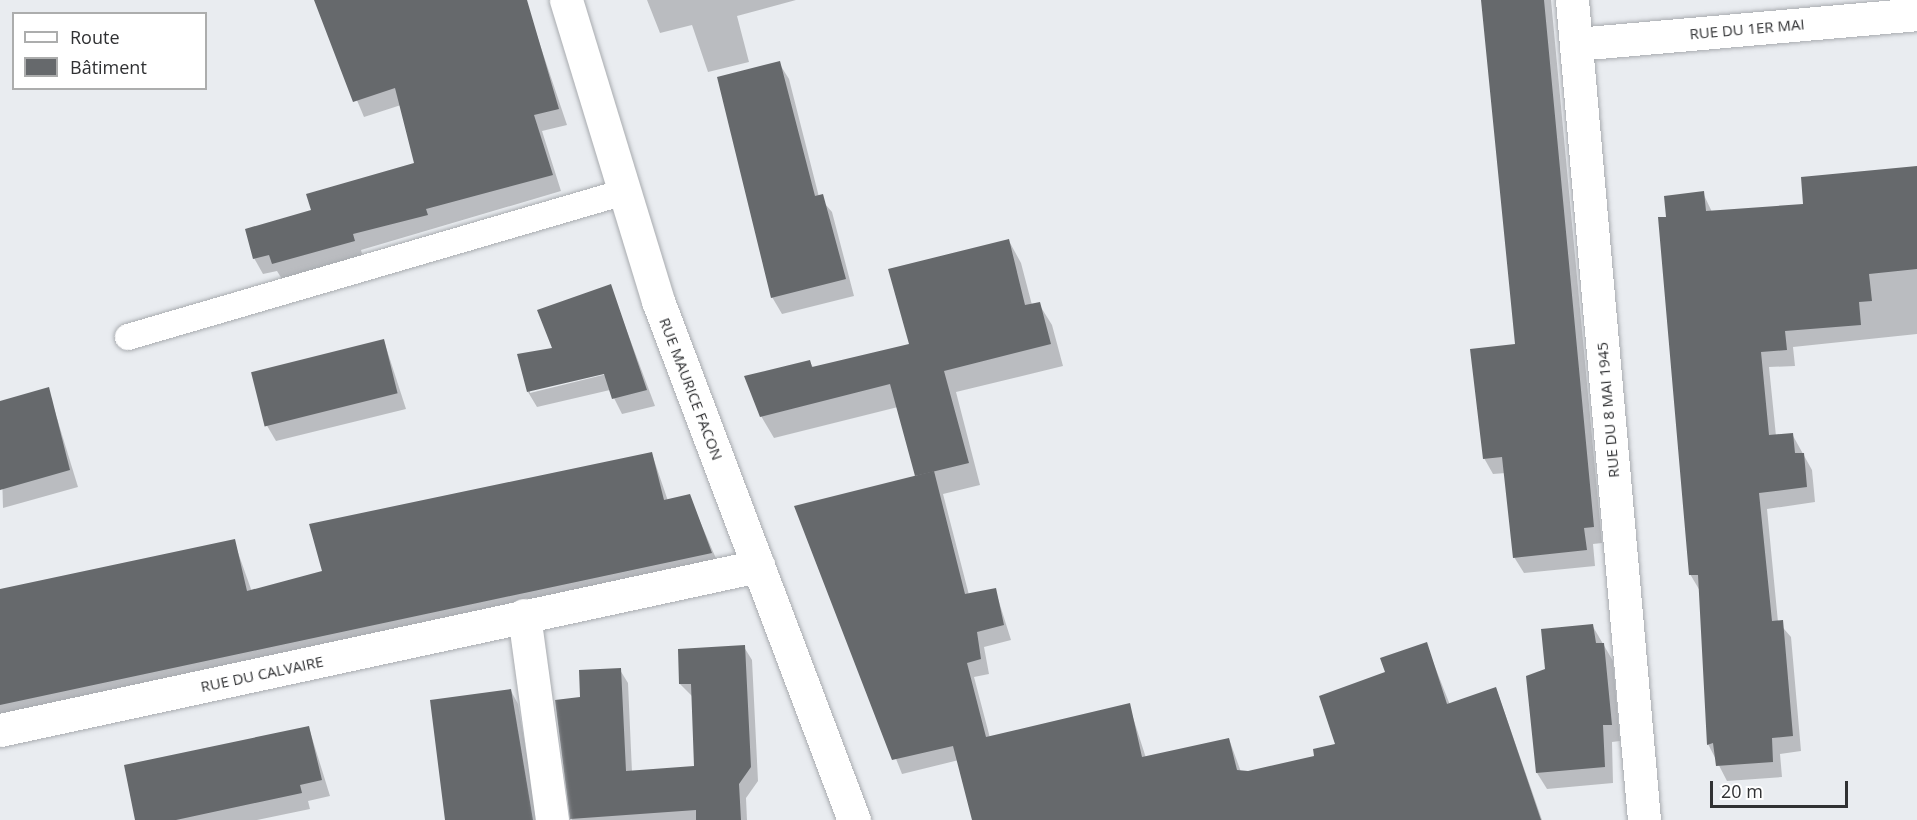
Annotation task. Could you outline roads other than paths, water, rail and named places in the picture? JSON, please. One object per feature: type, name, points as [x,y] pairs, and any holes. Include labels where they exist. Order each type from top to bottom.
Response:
[{"type":"street","name":"RUE MAURICE FACON","points":[[566,0],[621,194],[854,820]]},
{"type":"street","name":"RUE DU 8 MAI 1945","points":[[1572,0],[1644,820]]},
{"type":"street","name":"RUE DU 1ER MAI","points":[[1576,44],[1911,10]]},
{"type":"street","name":"RUE DU CALVAIRE","points":[[0,730],[758,566]]},
{"type":"street","points":[[524,615],[552,820]]},
{"type":"street","name":"RUE MAURICE FACON","points":[[835,771],[838,820]]},
{"type":"lane","points":[[128,337],[621,194]]}]
